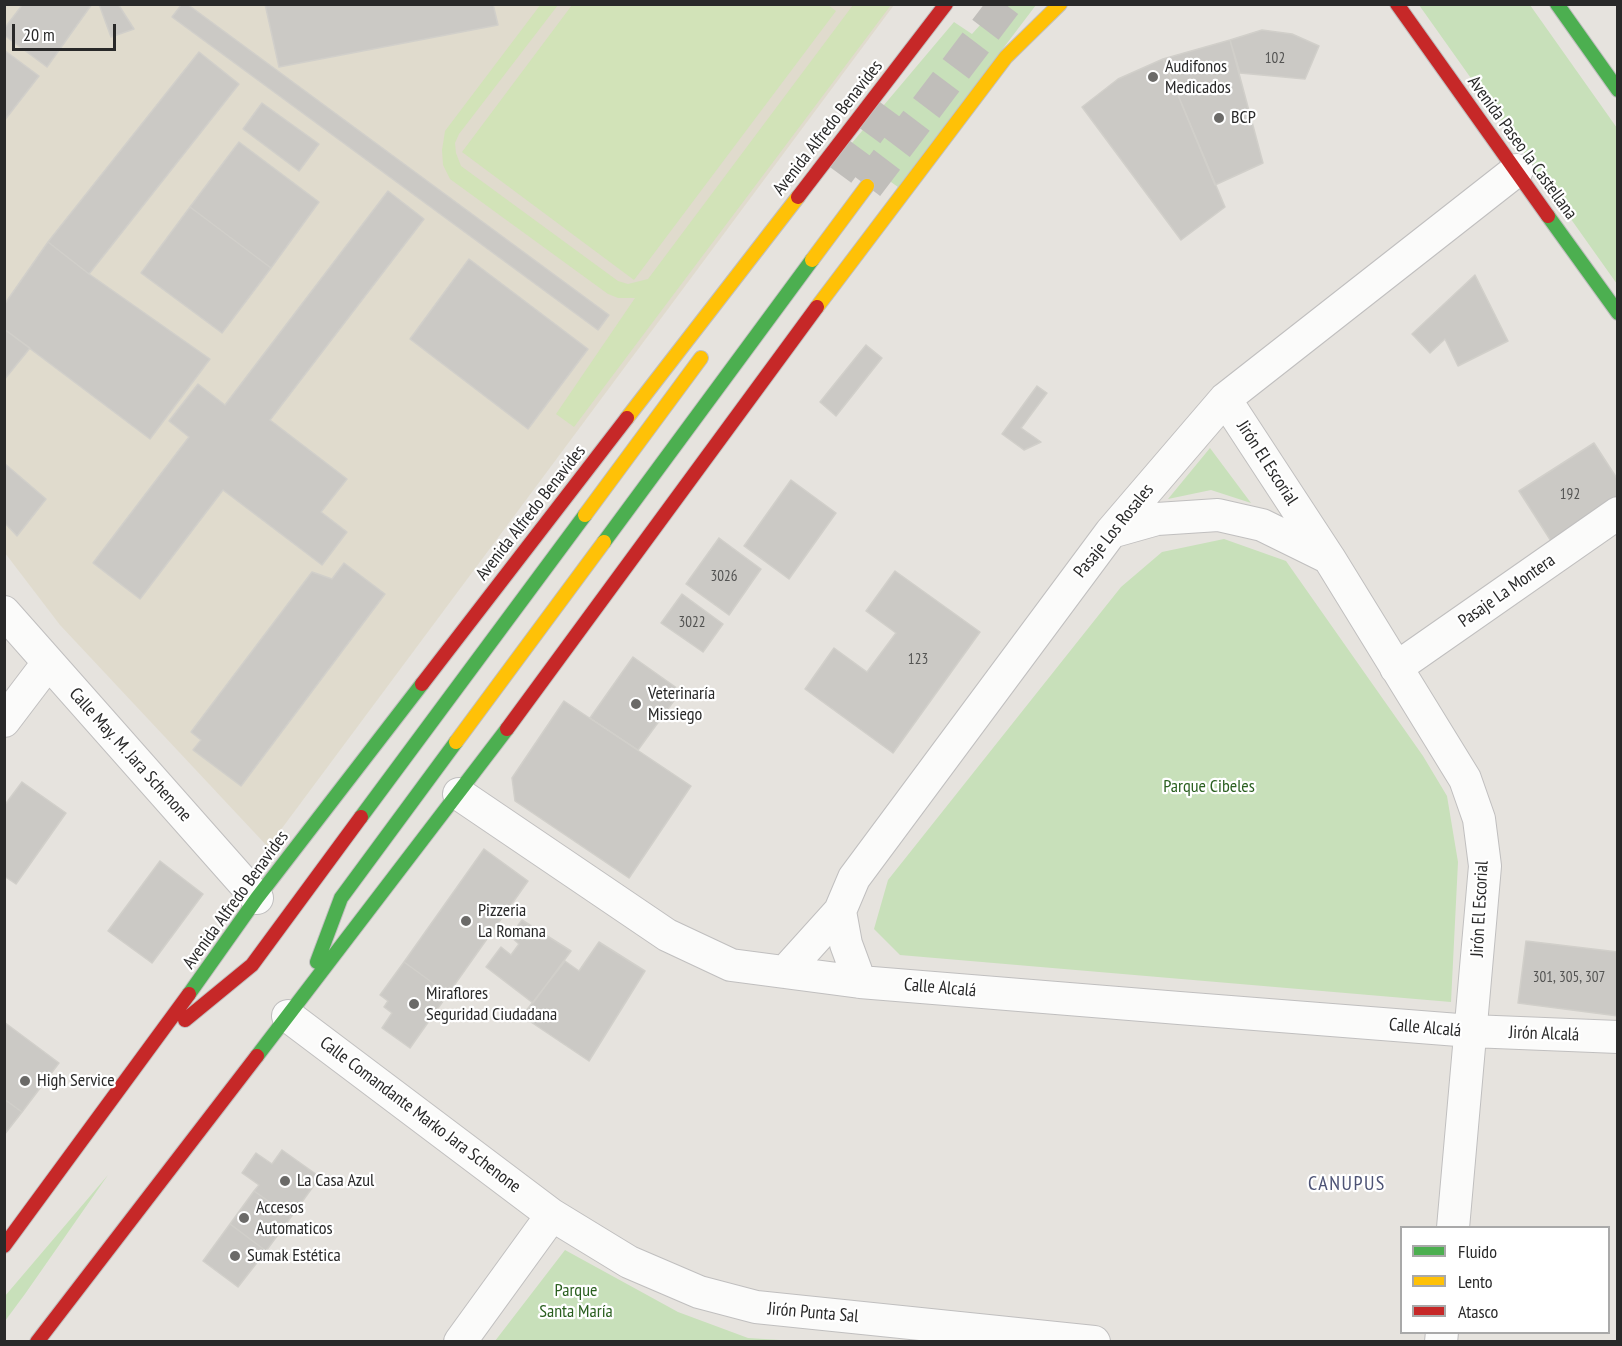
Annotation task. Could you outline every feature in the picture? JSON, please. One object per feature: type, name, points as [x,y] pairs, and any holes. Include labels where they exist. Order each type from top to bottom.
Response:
[{"type":"main road","name":"Avenida Alfredo Benavides","points":[[4,1246],[151,1048],[257,898],[946,4]]},
{"type":"main road","points":[[37,1341],[459,794],[904,189],[1006,57],[1038,23],[1060,4]]},
{"type":"main road","name":"Avenida Paseo la Castellana","points":[[1397,4],[1617,313]]},
{"type":"main road","points":[[1557,4],[1617,90]]},
{"type":"main road","points":[[297,1004],[341,898],[867,186]]},
{"type":"main road","name":"Avenida Alfredo Benavides","points":[[151,1048],[252,965],[711,345]]},
{"type":"street","name":"Pasaje Los Rosales","points":[[840,911],[854,878],[1111,532],[1225,399],[1517,170]]},
{"type":"street","name":"Jirón El Escorial","points":[[1225,399],[1329,558],[1465,779],[1479,819],[1485,866],[1453,1226]]},
{"type":"street","name":"Pasaje La Montera","points":[[1396,668],[1617,513]]},
{"type":"street","name":"Jirón El Escorial","points":[[1111,532],[1157,519],[1218,515],[1262,525],[1329,558]]},
{"type":"street","name":"Calle May. M. Jara Schenone","points":[[4,612],[257,898]]},
{"type":"street","points":[[4,720],[48,663]]},
{"type":"street","name":"Calle Alcalá","points":[[459,794],[667,934],[731,965],[860,982],[1471,1031]]},
{"type":"street","points":[[784,972],[840,911]]},
{"type":"street","points":[[840,911],[846,944],[860,982]]},
{"type":"street","name":"Calle Comandante Marko Jara Schenone","points":[[297,1004],[552,1215]]},
{"type":"street","name":"Jirón Alcalá","points":[[1471,1031],[1617,1037]]},
{"type":"street","points":[[460,1341],[552,1215]]},
{"type":"street","name":"Jirón Punta Sal","points":[[552,1215],[629,1262],[699,1292],[756,1308],[1094,1341]]},
{"type":"shaded area","points":[[5,5],[894,5],[268,847],[60,625],[5,553]]},
{"type":"green space","points":[[541,4],[558,5],[459,134],[455,143],[456,153],[461,166],[618,281],[628,284],[648,279],[853,5],[891,5],[574,427],[556,414],[635,298],[618,298],[608,294],[450,179],[443,165],[442,150],[445,131]]},
{"type":"green space","points":[[572,5],[828,5],[836,11],[634,280],[462,152]]},
{"type":"green space","points":[[998,5],[1036,5],[898,187],[846,150],[954,22],[972,34]]},
{"type":"green space","points":[[1419,5],[1530,5],[1617,128],[1617,284]]},
{"type":"green space","points":[[1210,448],[1251,503],[1211,490],[1168,499]]},
{"type":"green space","name":"Parque Cibeles","points":[[1224,539],[1286,561],[1423,756],[1447,796],[1458,862],[1451,1002],[900,955],[874,929],[888,880],[1121,587],[1162,552]]},
{"type":"green space","points":[[108,1175],[25,1294],[5,1321],[5,1296]]},
{"type":"green space","name":"Parque Santa María","points":[[565,1250],[678,1312],[748,1338],[796,1341],[495,1341]]},
{"type":"building","points":[[23,4],[92,4],[47,67],[4,35],[4,29]]},
{"type":"building","points":[[99,4],[118,4],[134,29],[111,37]]},
{"type":"building","points":[[182,4],[187,4],[609,315],[598,330],[172,17]]},
{"type":"building","points":[[265,4],[493,4],[498,25],[279,67]]},
{"type":"building","points":[[1262,30],[1292,34],[1319,46],[1305,79],[1240,73],[1230,40]]},
{"type":"building","name":"BCP","points":[[1230,40],[1263,163],[1215,185],[1163,59]]},
{"type":"building","points":[[4,50],[39,76],[4,121]]},
{"type":"building","points":[[199,52],[239,84],[89,274],[48,242]]},
{"type":"building","points":[[1163,59],[1225,207],[1181,240],[1082,107],[1118,79]]},
{"type":"building","points":[[262,103],[319,144],[299,171],[243,129]]},
{"type":"building","points":[[239,142],[319,202],[271,268],[190,207]]},
{"type":"building","points":[[388,191],[424,219],[270,420],[347,479],[321,512],[347,532],[322,565],[223,490],[140,599],[93,563],[189,437],[169,421],[198,384],[225,405]]},
{"type":"building","points":[[190,207],[271,268],[222,333],[141,273]]},
{"type":"building","points":[[48,242],[89,274],[210,359],[150,439],[4,329],[4,305]]},
{"type":"building","points":[[469,259],[588,349],[528,429],[410,339]]},
{"type":"building","points":[[1475,275],[1508,341],[1458,366],[1445,339],[1430,353],[1412,334]]},
{"type":"building","points":[[4,329],[30,348],[4,380]]},
{"type":"building","points":[[866,345],[882,358],[836,416],[820,402]]},
{"type":"building","points":[[1037,386],[1047,393],[1021,428],[1041,442],[1024,450],[1002,434]]},
{"type":"building","points":[[1594,443],[1618,480],[1618,498],[1551,541],[1519,491]]},
{"type":"building","points":[[4,463],[46,499],[17,536],[4,522]]},
{"type":"building","points":[[791,480],[836,513],[789,579],[744,546]]},
{"type":"building","points":[[719,538],[761,569],[729,615],[686,584]]},
{"type":"building","points":[[344,563],[385,594],[241,786],[193,750],[201,740],[191,732],[312,572],[332,579]]},
{"type":"building","points":[[895,571],[980,632],[893,753],[805,689],[834,648],[867,672],[896,633],[866,611]]},
{"type":"building","points":[[682,594],[723,624],[703,652],[661,623]]},
{"type":"building","name":"Veterinaría Missiego","points":[[633,657],[681,691],[638,750],[590,718]]},
{"type":"building","points":[[564,701],[691,786],[629,878],[515,801],[512,778]]},
{"type":"building","points":[[22,782],[66,813],[16,884],[4,876],[4,806]]},
{"type":"building","name":"Pizzeria La Romana","points":[[484,849],[528,881],[448,994],[404,962]]},
{"type":"building","points":[[160,861],[203,894],[152,963],[108,931]]},
{"type":"building","points":[[522,920],[571,951],[533,1003],[486,967],[501,947],[511,955],[519,944],[510,936]]},
{"type":"building","points":[[1526,941],[1618,952],[1618,1016],[1518,1003]]},
{"type":"building","points":[[599,942],[645,971],[589,1061],[522,1016],[565,961],[579,971]]},
{"type":"building","name":"Miraflores Seguridad Ciudadana","points":[[404,962],[448,994],[410,1048],[382,1028],[392,1013],[384,1007],[388,1001],[380,995]]},
{"type":"building","name":"High Service","points":[[4,1022],[59,1063],[22,1112],[4,1099]]},
{"type":"building","points":[[4,1099],[22,1112],[4,1135]]},
{"type":"building","name":"La Casa Azul","points":[[282,1150],[320,1177],[291,1217],[254,1191],[259,1185],[242,1173],[256,1153],[272,1164]]},
{"type":"building","points":[[254,1191],[291,1217],[266,1251],[230,1224]]},
{"type":"building","name":"Sumak Estética","points":[[230,1224],[266,1251],[238,1287],[203,1261]]},
{"type":"tunnel","points":[[867,186],[1005,4]]},
{"type":"tunnel","points":[[838,173],[891,101]]},
{"type":"traffic: fast","points":[[1557,4],[1618,90]]},
{"type":"traffic: fast","points":[[1548,216],[1618,313]]},
{"type":"traffic: fast","points":[[604,542],[812,260]]},
{"type":"traffic: fast","points":[[361,817],[585,515]]},
{"type":"traffic: fast","points":[[189,994],[257,898],[422,684]]},
{"type":"traffic: fast","points":[[257,1056],[507,729]]},
{"type":"traffic: fast","points":[[317,962],[341,898],[456,742]]},
{"type":"traffic: slow","points":[[817,307],[1006,57],[1060,4]]},
{"type":"traffic: slow","points":[[812,260],[867,186]]},
{"type":"traffic: slow","points":[[627,418],[798,197]]},
{"type":"traffic: slow","points":[[585,515],[701,358]]},
{"type":"traffic: slow","points":[[456,742],[604,542]]},
{"type":"traffic: jam","points":[[798,197],[946,4]]},
{"type":"traffic: jam","points":[[1397,4],[1548,216]]},
{"type":"traffic: jam","points":[[507,729],[817,307]]},
{"type":"traffic: jam","points":[[422,684],[627,418]]},
{"type":"traffic: jam","points":[[185,1020],[252,965],[361,817]]},
{"type":"traffic: jam","points":[[4,1246],[189,994]]},
{"type":"traffic: jam","points":[[37,1342],[257,1056]]},
{"type":"place","name":"Audifonos Medicados","points":[[1153,77]]},
{"type":"place","name":"BCP","points":[[1219,118]]},
{"type":"place","name":"Veterinaría Missiego","points":[[636,704]]},
{"type":"place","name":"Pizzeria La Romana","points":[[466,921]]},
{"type":"place","name":"Miraflores Seguridad Ciudadana","points":[[414,1004]]},
{"type":"place","name":"High Service","points":[[25,1081]]},
{"type":"place","name":"La Casa Azul","points":[[285,1181]]},
{"type":"place","name":"Accesos Automaticos","points":[[244,1218]]},
{"type":"place","name":"Sumak Estética","points":[[235,1256]]},
{"type":"district","name":"CANUPUS","points":[[1347,1184]]}]
